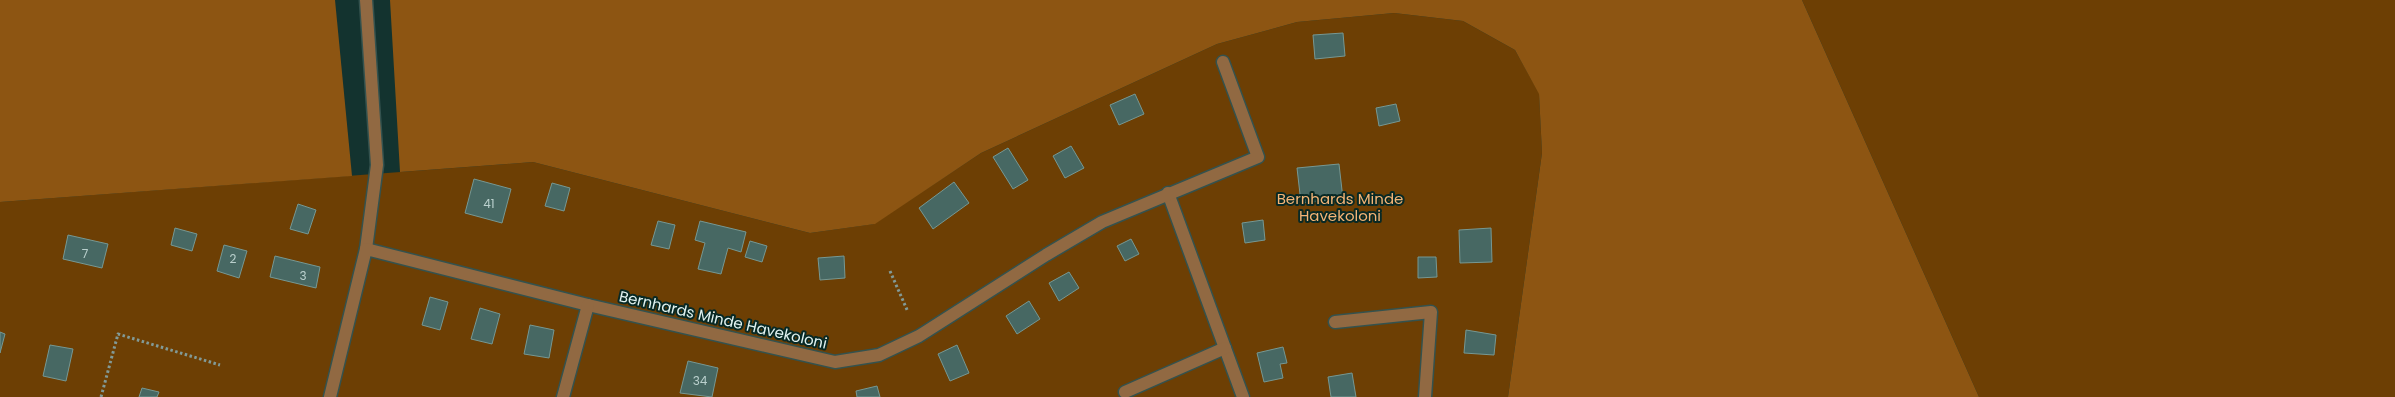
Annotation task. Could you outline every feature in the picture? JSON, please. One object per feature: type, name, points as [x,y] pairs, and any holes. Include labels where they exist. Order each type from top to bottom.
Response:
[{"type":"lane","points":[[330,397],[366,249],[377,165],[366,0]]},
{"type":"lane","name":"Bernhards Minde Havekoloni","points":[[366,249],[588,305],[835,362],[879,355],[919,336],[1046,255],[1094,227],[1168,193],[1258,157],[1223,62]]},
{"type":"lane","points":[[1168,193],[1243,397]]},
{"type":"lane","points":[[563,397],[588,305]]},
{"type":"lane","points":[[1335,322],[1431,312],[1425,397]]},
{"type":"lane","points":[[1125,392],[1225,348]]},
{"type":"path","points":[[890,271],[919,336]]},
{"type":"path","points":[[101,397],[118,334],[220,365]]},
{"type":"green space","points":[[1802,0],[2395,0],[2395,397],[1979,397]]},
{"type":"green space","name":"Bernhards Minde Havekoloni","points":[[1394,13],[1463,21],[1515,50],[1539,93],[1542,153],[1508,397],[0,397],[0,202],[533,162],[810,233],[874,224],[981,153],[1217,44],[1297,22]]},
{"type":"shaded area","points":[[0,0],[335,0],[352,176],[0,202]]},
{"type":"shaded area","points":[[390,0],[1802,0],[1979,397],[1508,397],[1542,153],[1539,94],[1515,50],[1463,21],[1394,13],[1297,22],[1217,44],[981,153],[875,224],[810,233],[533,162],[400,172]]},
{"type":"building","points":[[1343,33],[1345,56],[1315,59],[1313,35]]},
{"type":"building","points":[[1135,94],[1144,114],[1119,125],[1110,105]]},
{"type":"building","points":[[1396,104],[1400,121],[1379,126],[1376,108]]},
{"type":"building","points":[[1071,146],[1084,168],[1065,178],[1053,156]]},
{"type":"building","points":[[1008,148],[1028,180],[1013,189],[993,157]]},
{"type":"building","points":[[1339,164],[1343,199],[1301,203],[1297,168]]},
{"type":"building","points":[[474,179],[511,189],[502,223],[465,213]]},
{"type":"building","points":[[954,182],[969,203],[933,229],[919,208]]},
{"type":"building","points":[[552,183],[570,188],[564,211],[545,206]]},
{"type":"building","points":[[298,204],[316,210],[308,234],[290,229]]},
{"type":"building","points":[[1263,220],[1265,240],[1245,243],[1242,223]]},
{"type":"building","points":[[658,221],[675,225],[669,249],[651,245]]},
{"type":"building","points":[[700,221],[746,232],[741,252],[728,248],[721,274],[698,269],[705,243],[695,240]]},
{"type":"building","points":[[175,228],[197,234],[192,251],[171,245]]},
{"type":"building","points":[[1491,228],[1492,262],[1460,263],[1459,230]]},
{"type":"building","points":[[68,235],[108,244],[102,268],[63,259]]},
{"type":"building","points":[[1131,239],[1139,254],[1125,261],[1117,246]]},
{"type":"building","points":[[750,241],[767,246],[762,262],[745,257]]},
{"type":"building","points":[[224,245],[247,251],[239,278],[217,271]]},
{"type":"building","points":[[275,256],[320,267],[316,288],[270,277]]},
{"type":"building","points":[[844,256],[845,278],[820,280],[818,258]]},
{"type":"building","points":[[1418,257],[1436,257],[1437,277],[1418,278]]},
{"type":"building","points":[[1069,272],[1079,288],[1059,301],[1049,283]]},
{"type":"building","points":[[430,297],[448,302],[440,330],[422,325]]},
{"type":"building","points":[[1029,301],[1040,319],[1017,334],[1006,316]]},
{"type":"building","points":[[480,308],[500,314],[492,344],[471,339]]},
{"type":"building","points":[[530,325],[554,330],[549,358],[524,354]]},
{"type":"building","points":[[1466,330],[1496,335],[1494,355],[1464,353]]},
{"type":"building","points":[[0,332],[5,334],[0,353]]},
{"type":"building","points":[[50,345],[73,349],[66,381],[43,376]]},
{"type":"building","points":[[957,345],[969,373],[950,381],[938,354]]},
{"type":"building","points":[[1283,347],[1287,363],[1280,364],[1283,378],[1264,382],[1257,353]]},
{"type":"building","points":[[688,361],[718,368],[712,397],[680,393]]},
{"type":"building","points":[[1352,373],[1356,397],[1331,397],[1328,377]]},
{"type":"building","points":[[877,386],[880,397],[857,397],[856,391]]},
{"type":"building","points":[[142,388],[159,392],[157,397],[139,397]]}]
